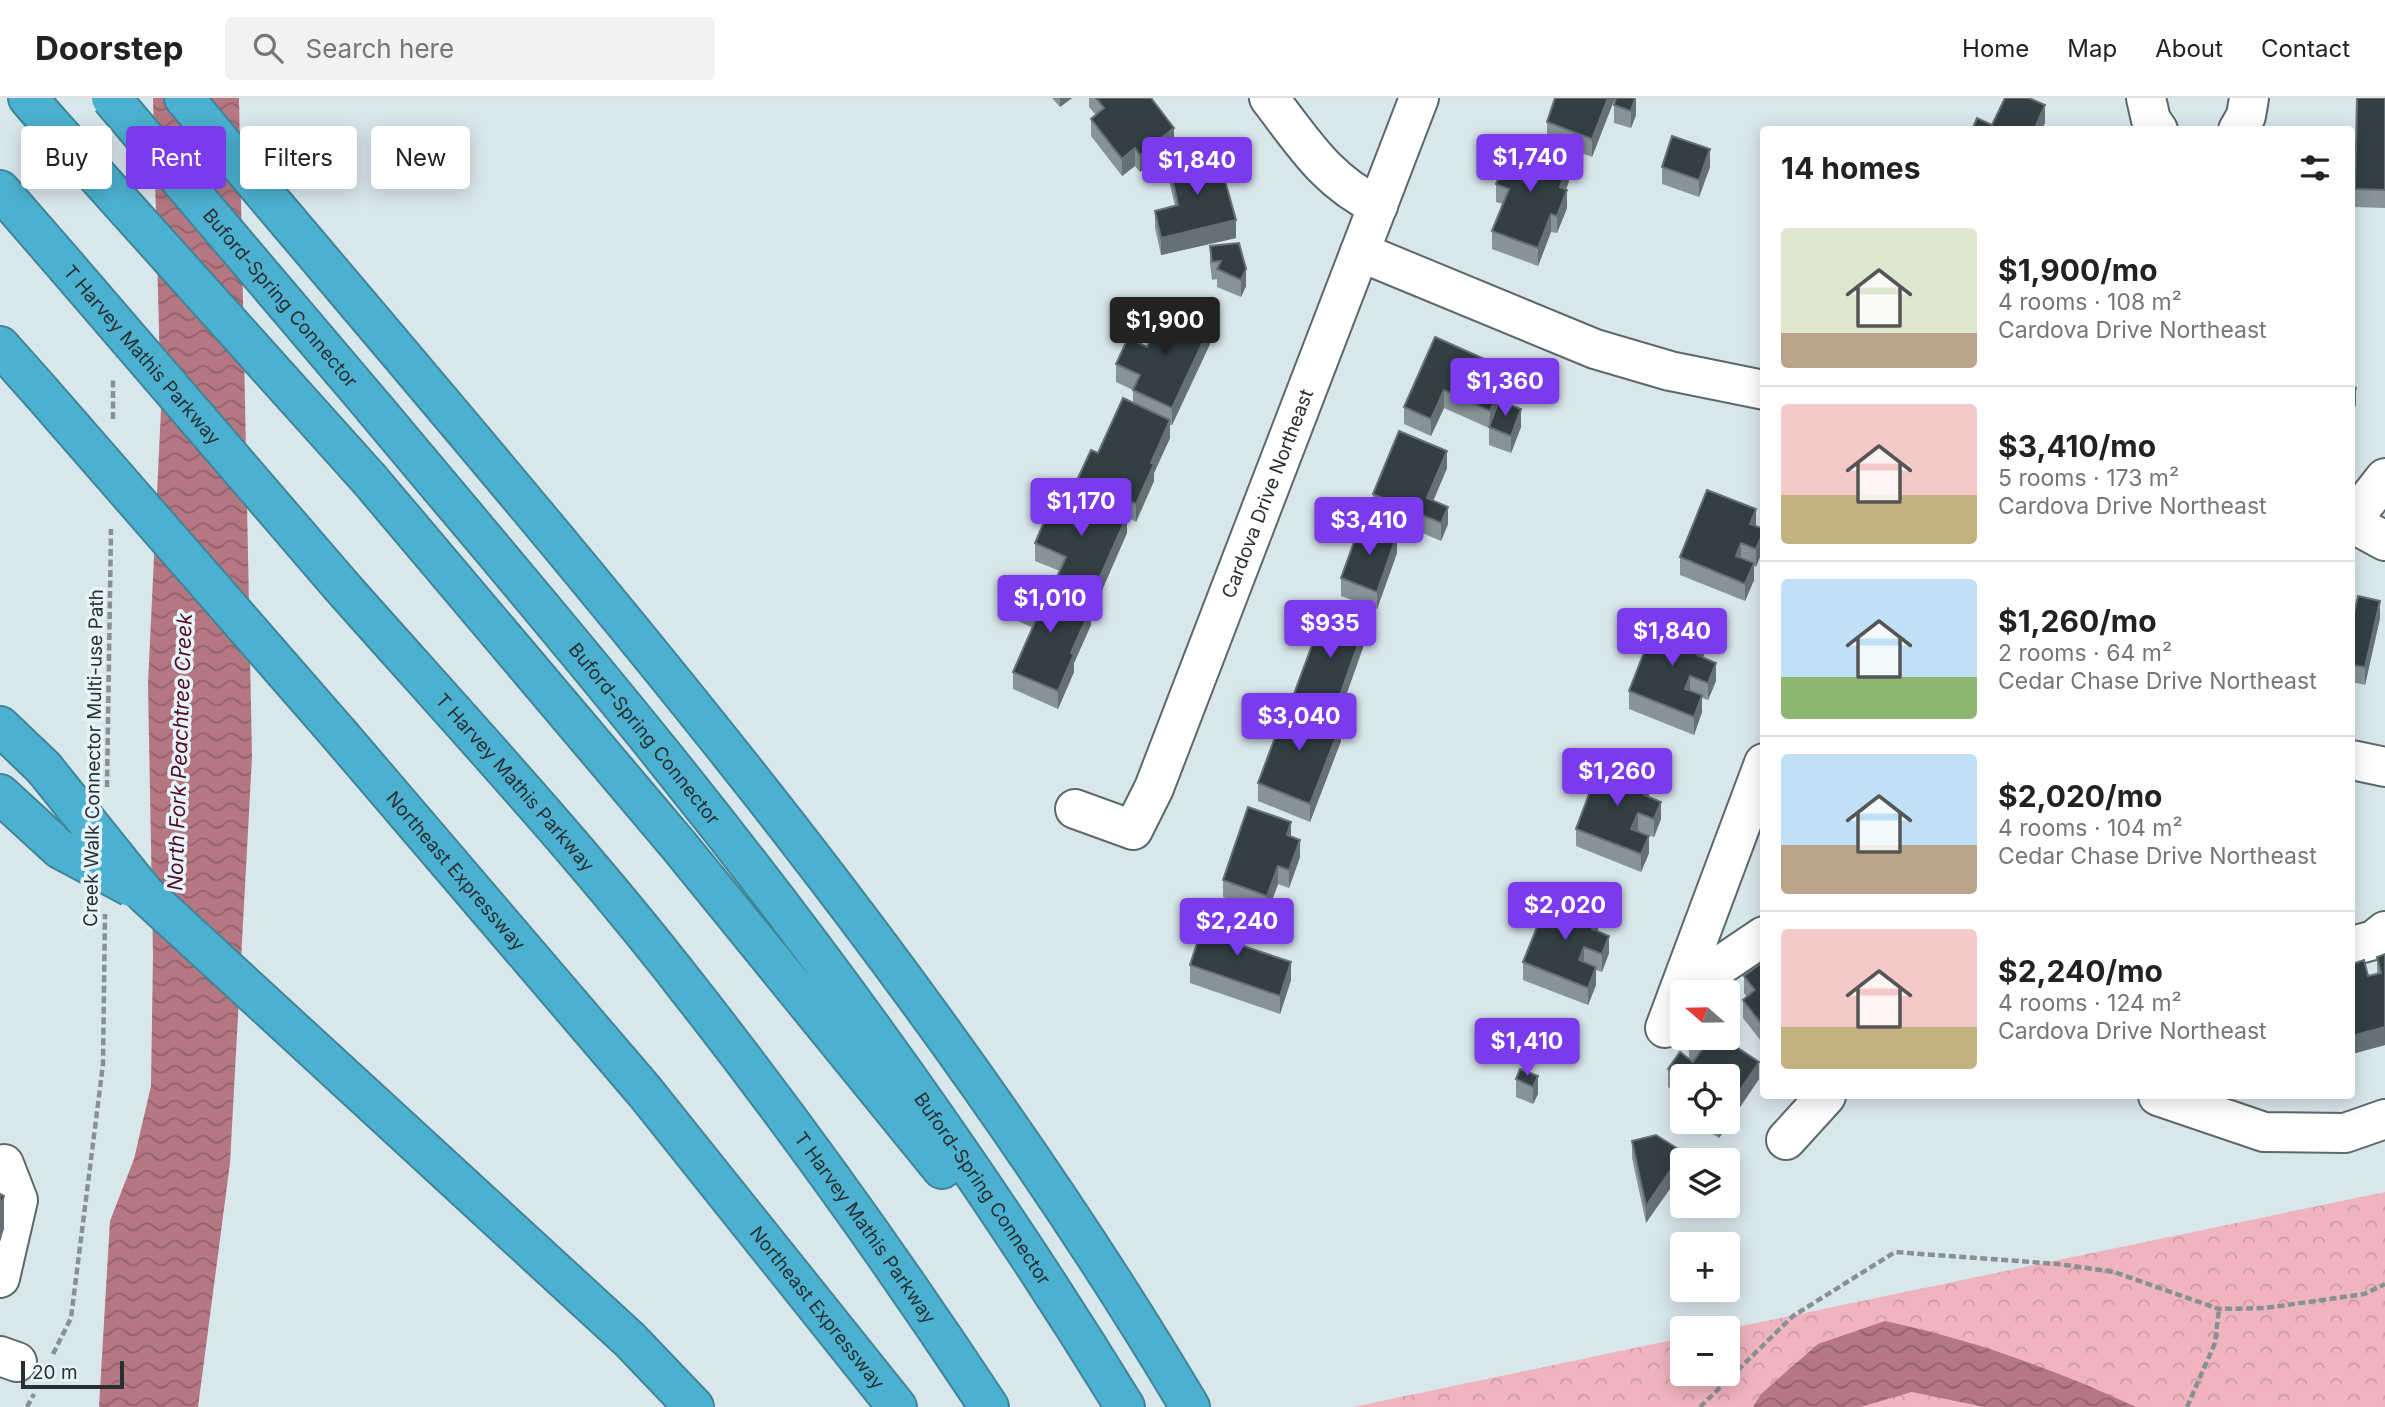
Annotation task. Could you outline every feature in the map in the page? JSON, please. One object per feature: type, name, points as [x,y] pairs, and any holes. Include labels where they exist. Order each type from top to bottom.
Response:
[{"type":"highway","name":"Buford-Spring Connector","points":[[111,98],[661,752],[819,959],[967,1160],[1117,1393]]},
{"type":"highway","points":[[184,98],[708,725],[872,934],[1040,1169],[1121,1291],[1190,1407]]},
{"type":"highway","points":[[37,108],[370,480],[821,1017],[1117,1393]]},
{"type":"highway","name":"T Harvey Mathis Parkway","points":[[0,190],[342,587],[562,836],[686,986],[818,1160],[911,1290],[989,1407]]},
{"type":"highway","name":"Northeast Expressway","points":[[0,346],[339,734],[645,1092],[897,1407]]},
{"type":"highway","points":[[0,726],[44,768],[145,894],[630,1340],[694,1407]]},
{"type":"highway","points":[[0,794],[60,849],[145,894]]},
{"type":"street","points":[[1269,98],[1327,172],[1349,192],[1378,206]]},
{"type":"street","name":"Cardova Drive Northeast","points":[[1075,809],[1133,830],[1419,98]]},
{"type":"street","points":[[2146,98],[2151,120],[2155,126]]},
{"type":"street","points":[[2240,126],[2246,116],[2249,98]]},
{"type":"street","points":[[1360,252],[1595,349],[1670,371],[1760,389]]},
{"type":"street","points":[[2368,531],[2385,478]]},
{"type":"street","points":[[2355,761],[2385,767]]},
{"type":"street","points":[[1760,788],[1757,807],[1671,1011],[1760,939]]},
{"type":"street","points":[[2355,945],[2374,940],[2385,931]]},
{"type":"street","points":[[1786,1140],[1823,1099]]},
{"type":"street","points":[[2167,1099],[2264,1132],[2345,1133],[2385,1119]]},
{"type":"street","points":[[0,1278],[18,1200],[4,1164]]},
{"type":"path","points":[[112,429],[113,374]]},
{"type":"path","name":"Creek Walk Connector Multi-use Path","points":[[107,788],[111,526]]},
{"type":"path","name":"Creek Walk Connector Multi-use Path","points":[[27,1407],[26,1365],[71,1318],[103,1064],[105,912]]},
{"type":"path","points":[[1700,1407],[1793,1316],[1895,1252],[2058,1264],[2114,1272],[2219,1309],[2266,1308],[2364,1294],[2385,1283]]},
{"type":"path","points":[[2187,1407],[2215,1343],[2219,1309]]},
{"type":"green space","points":[[2385,1192],[2385,1407],[1353,1407],[1670,1341],[1670,1386],[1740,1386],[1740,1326]]},
{"type":"water","name":"North Fork Peachtree Creek","points":[[153,98],[239,98],[252,757],[230,1163],[198,1407],[99,1407],[110,1221],[134,1159],[151,1086],[153,954],[148,684],[161,409],[155,189],[226,189],[226,126],[154,126]]},
{"type":"water","points":[[1885,1321],[2013,1357],[2136,1407],[1984,1407],[1912,1392],[1860,1407],[1753,1407],[1761,1394],[1818,1344]]},
{"type":"building","points":[[1096,98],[1151,98],[1174,128],[1140,155],[1135,148],[1122,159],[1091,119],[1104,108]]},
{"type":"building","points":[[1555,98],[1608,98],[1592,139],[1547,122]]},
{"type":"building","points":[[1616,98],[1635,98],[1631,111],[1614,105]]},
{"type":"building","points":[[2005,98],[2029,98],[2045,105],[2036,126],[1974,126],[1977,118],[1992,125]]},
{"type":"building","points":[[2357,98],[2385,98],[2385,190],[2355,189]]},
{"type":"building","points":[[1672,136],[1710,149],[1699,180],[1662,167]]},
{"type":"building","points":[[1514,141],[1569,164],[1560,187],[1567,190],[1557,216],[1551,214],[1538,248],[1492,231],[1509,189],[1496,184]]},
{"type":"building","points":[[1217,152],[1236,220],[1161,238],[1155,211],[1178,205],[1169,163]]},
{"type":"building","points":[[1239,243],[1246,269],[1241,280],[1217,269],[1221,261],[1212,262],[1210,246]]},
{"type":"building","points":[[1167,306],[1210,327],[1172,408],[1133,390],[1140,375],[1116,364],[1128,338],[1147,347]]},
{"type":"building","points":[[1435,337],[1509,370],[1490,411],[1444,390],[1431,419],[1404,407]]},
{"type":"building","points":[[1123,398],[1170,420],[1136,504],[1078,478],[1091,450],[1098,453]]},
{"type":"building","points":[[1499,401],[1521,409],[1511,436],[1489,427]]},
{"type":"building","points":[[1399,431],[1447,451],[1427,498],[1448,507],[1441,523],[1373,494]]},
{"type":"building","points":[[1059,487],[1127,516],[1092,595],[1056,579],[1066,557],[1035,543]]},
{"type":"building","points":[[1707,490],[1756,509],[1750,524],[1760,528],[1756,549],[1741,543],[1736,556],[1754,563],[1745,584],[1680,557]]},
{"type":"building","points":[[1361,523],[1397,535],[1377,592],[1341,578]]},
{"type":"building","points":[[1026,579],[1091,608],[1058,691],[1013,672],[1039,613],[1016,603]]},
{"type":"building","points":[[2358,596],[2380,601],[2365,667],[2355,665],[2355,609]]},
{"type":"building","points":[[1325,610],[1365,625],[1335,709],[1294,694]]},
{"type":"building","points":[[1657,619],[1704,637],[1697,655],[1716,663],[1708,683],[1690,676],[1685,689],[1702,695],[1694,717],[1629,691]]},
{"type":"building","points":[[1288,703],[1341,724],[1310,804],[1258,783]]},
{"type":"building","points":[[1601,762],[1649,781],[1644,795],[1661,802],[1654,819],[1638,813],[1631,829],[1649,836],[1641,854],[1576,829]]},
{"type":"building","points":[[1248,807],[1291,822],[1287,835],[1300,840],[1289,870],[1278,866],[1267,896],[1223,880]]},
{"type":"building","points":[[1550,895],[1598,914],[1592,929],[1609,936],[1602,954],[1584,947],[1579,960],[1596,967],[1588,988],[1523,962]]},
{"type":"building","points":[[1207,913],[1241,924],[1234,943],[1291,962],[1280,996],[1190,965]]},
{"type":"building","points":[[2385,954],[2385,1027],[2355,1035],[2355,963],[2364,960],[2368,976],[2381,973],[2377,957]]},
{"type":"building","points":[[1760,964],[1760,1022],[1743,1000],[1755,990],[1744,976]]},
{"type":"building","points":[[1740,1049],[1759,1062],[1740,1090],[1740,1064],[1672,1064],[1680,1052],[1693,1062],[1701,1050]]},
{"type":"building","points":[[1520,1069],[1538,1076],[1533,1087],[1516,1079]]},
{"type":"building","points":[[1656,1135],[1677,1148],[1670,1148],[1670,1171],[1646,1206],[1632,1141]]}]
